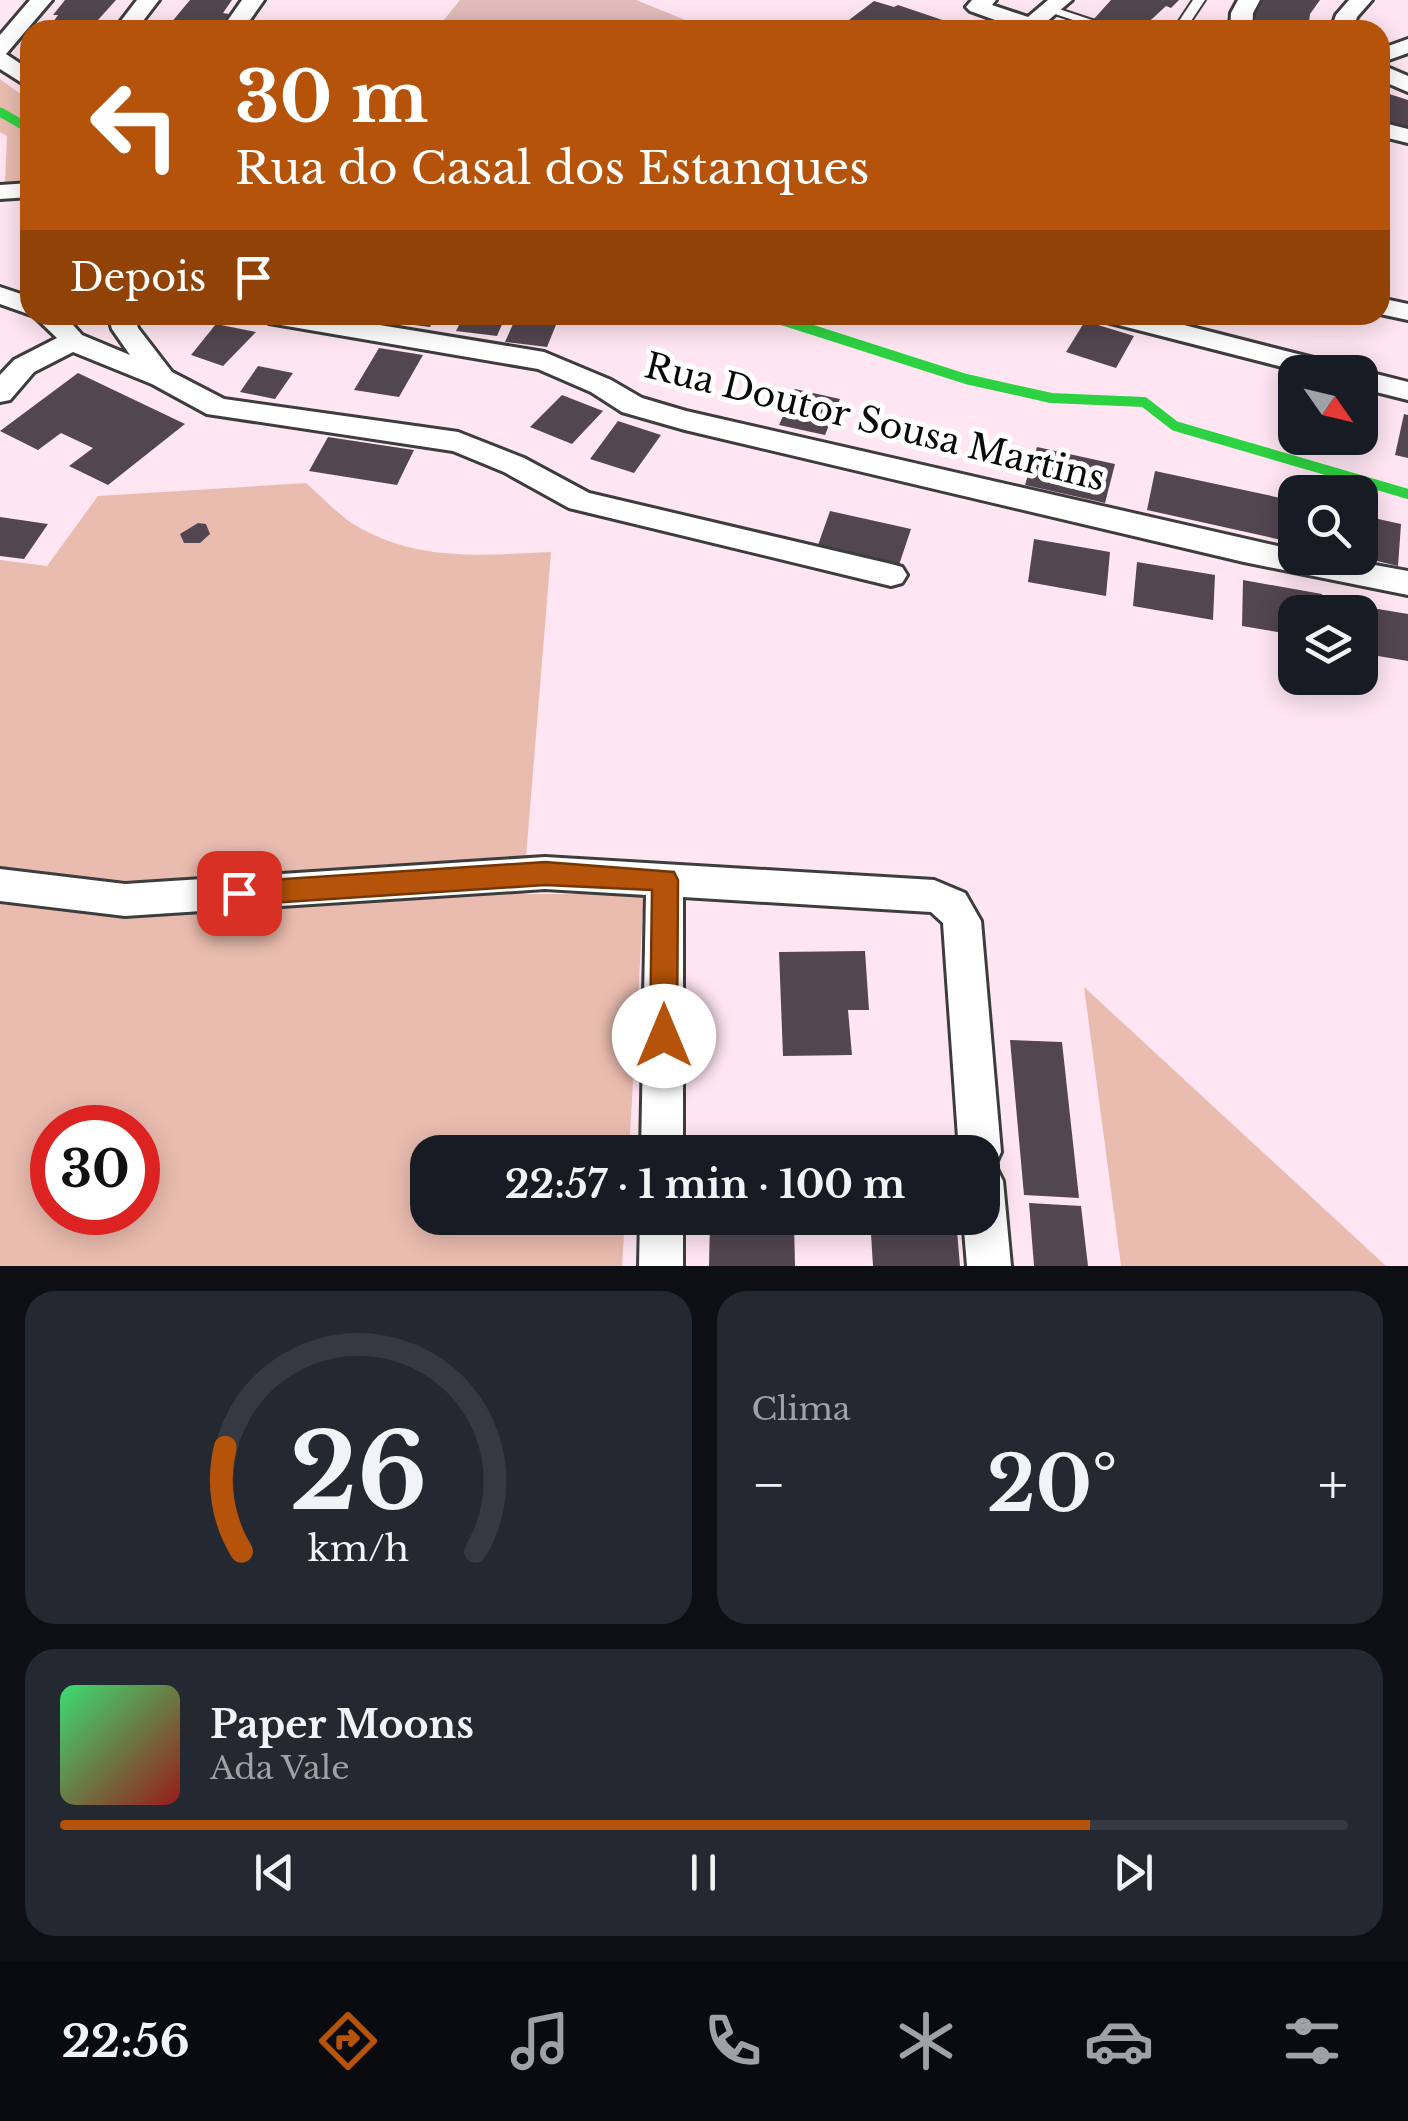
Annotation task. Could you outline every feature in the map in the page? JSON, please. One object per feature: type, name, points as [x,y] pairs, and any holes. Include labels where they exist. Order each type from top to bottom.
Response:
[{"type":"street","points":[[24,20],[41,0]]},
{"type":"street","points":[[986,0],[977,7],[1016,20]]},
{"type":"street","points":[[1345,20],[1360,0]]},
{"type":"street","points":[[0,49],[20,25]]},
{"type":"street","points":[[0,58],[20,73]]},
{"type":"street","points":[[61,325],[72,341],[162,378],[216,406],[458,442],[514,465],[580,501],[891,574]]},
{"type":"street","points":[[125,325],[162,378]]},
{"type":"street","name":"Rua Doutor Sousa Martins","points":[[329,325],[544,361],[601,386],[632,405],[686,420],[1244,551],[1408,583]]},
{"type":"street","points":[[1151,325],[1278,357]]},
{"type":"street","points":[[0,393],[24,366],[72,341]]},
{"type":"street","points":[[1378,384],[1408,391]]},
{"type":"street","points":[[0,885],[125,900],[545,874],[934,896],[952,904],[962,921],[979,1135]]},
{"type":"street","points":[[662,1135],[665,880]]},
{"type":"street","points":[[661,1266],[662,1235]]},
{"type":"street","points":[[986,1235],[989,1266]]},
{"type":"lane","points":[[1055,5],[1086,20]]},
{"type":"shaded area","points":[[460,0],[636,0],[685,20],[444,20]]},
{"type":"shaded area","points":[[0,79],[20,94],[20,181],[5,182],[7,136],[0,132]]},
{"type":"shaded area","points":[[306,483],[353,524],[406,547],[453,554],[551,552],[523,894],[644,894],[630,1135],[410,1135],[410,1235],[624,1235],[622,1266],[0,1266],[0,560],[47,566],[98,496]]},
{"type":"shaded area","points":[[1084,987],[1386,1266],[1121,1266]]},
{"type":"building","points":[[65,0],[116,0],[98,20],[54,20],[58,15],[53,15]]},
{"type":"building","points":[[190,0],[232,0],[223,13],[229,14],[224,20],[173,20]]},
{"type":"building","points":[[1111,0],[1179,0],[1151,20],[1093,20]]},
{"type":"building","points":[[1260,0],[1320,0],[1309,20],[1255,20]]},
{"type":"building","points":[[874,1],[942,20],[849,20]]},
{"type":"building","points":[[1390,94],[1408,100],[1408,130],[1390,125]]},
{"type":"building","points":[[215,325],[256,332],[223,366],[191,355]]},
{"type":"building","points":[[459,325],[502,325],[497,336],[456,331]]},
{"type":"building","points":[[513,325],[556,325],[547,347],[505,342]]},
{"type":"building","points":[[1083,325],[1098,325],[1134,336],[1116,368],[1066,352]]},
{"type":"building","points":[[379,348],[423,355],[399,397],[354,390]]},
{"type":"building","points":[[258,366],[293,373],[275,399],[240,392]]},
{"type":"building","points":[[78,373],[185,424],[108,485],[69,466],[93,448],[61,433],[38,450],[0,431]]},
{"type":"building","points":[[795,389],[840,399],[825,435],[779,425]]},
{"type":"building","points":[[562,395],[603,411],[572,444],[530,427]]},
{"type":"building","points":[[1404,414],[1408,415],[1408,458],[1395,455]]},
{"type":"building","points":[[618,421],[661,435],[634,473],[590,459]]},
{"type":"building","points":[[328,437],[414,450],[397,485],[309,471]]},
{"type":"building","points":[[1037,447],[1115,464],[1105,503],[1025,485]]},
{"type":"building","points":[[1155,471],[1278,497],[1278,539],[1147,510]]},
{"type":"building","points":[[830,511],[911,529],[899,565],[817,548]]},
{"type":"building","points":[[0,517],[48,524],[24,559],[0,556]]},
{"type":"building","points":[[1378,519],[1401,524],[1398,566],[1378,561]]},
{"type":"building","points":[[198,523],[206,524],[210,534],[200,543],[184,543],[180,534]]},
{"type":"building","points":[[1034,539],[1110,552],[1106,596],[1028,582]]},
{"type":"building","points":[[1137,562],[1215,575],[1213,620],[1133,606]]},
{"type":"building","points":[[1243,580],[1322,594],[1278,595],[1278,632],[1242,626]]},
{"type":"building","points":[[1378,609],[1408,614],[1408,661],[1378,656]]},
{"type":"building","points":[[865,951],[869,1010],[848,1010],[852,1055],[783,1056],[779,952]]},
{"type":"building","points":[[1010,1040],[1062,1042],[1079,1198],[1024,1195]]},
{"type":"building","points":[[1029,1203],[1081,1206],[1088,1266],[1034,1266]]},
{"type":"building","points":[[710,1235],[794,1235],[795,1266],[709,1266]]},
{"type":"building","points":[[871,1235],[957,1235],[960,1266],[873,1266]]},
{"type":"waterway","points":[[0,112],[20,123]]},
{"type":"waterway","points":[[797,325],[966,379],[1051,398],[1144,402],[1175,426],[1408,494]]},
{"type":"route","points":[[239,893],[545,874],[665,880],[664,1036]]}]
